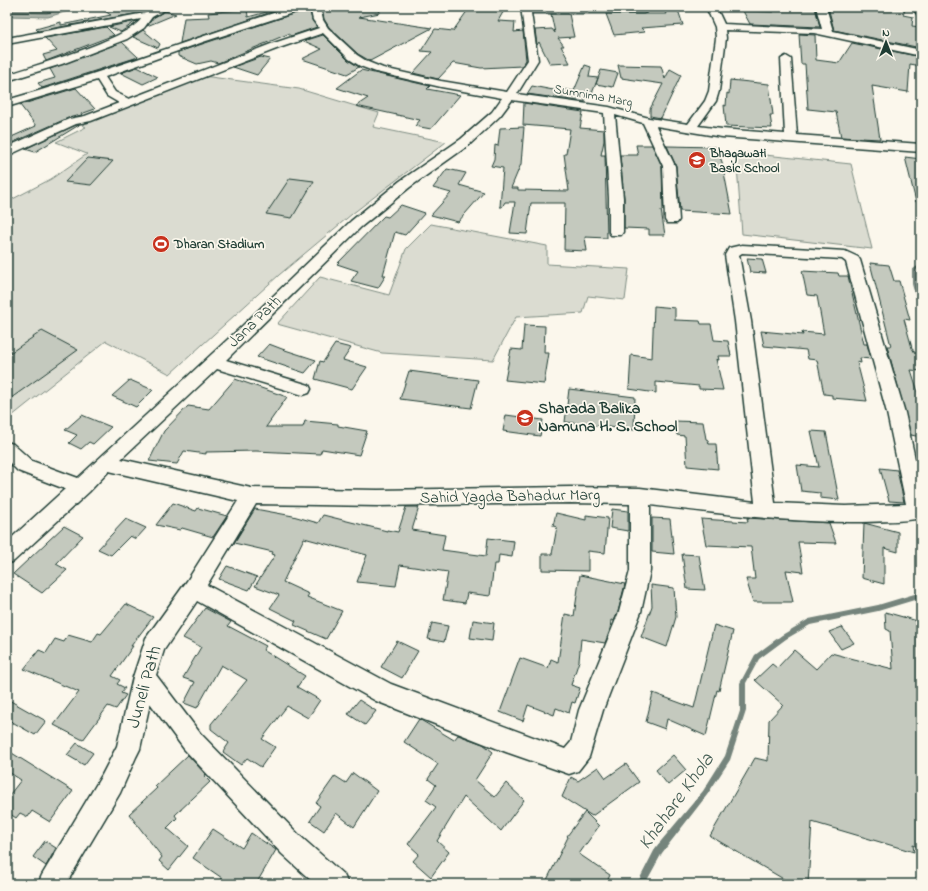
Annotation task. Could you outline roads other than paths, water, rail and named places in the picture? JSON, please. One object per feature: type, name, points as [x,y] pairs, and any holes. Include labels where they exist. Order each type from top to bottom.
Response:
[{"type":"main road","points":[[918,7],[921,12]]},
{"type":"street","points":[[7,40],[148,15],[165,7]]},
{"type":"street","points":[[7,104],[302,7]]},
{"type":"street","name":"Sumnima Marg","points":[[315,7],[318,20],[325,30],[353,57],[364,64],[408,77],[550,103],[609,110],[648,121],[690,129],[722,133],[921,148]]},
{"type":"street","points":[[526,9],[642,10],[643,7]]},
{"type":"street","points":[[690,129],[710,101],[714,91],[721,38],[720,27],[711,7]]},
{"type":"street","points":[[821,7],[828,32]]},
{"type":"street","name":"Jana Path","points":[[7,555],[82,487],[105,463],[214,362],[380,202],[483,128],[496,114],[523,78],[533,60],[533,50],[526,9]]},
{"type":"street","points":[[7,78],[58,62],[123,37],[141,26],[148,15]]},
{"type":"street","points":[[720,27],[788,28],[828,32],[921,53]]},
{"type":"street","points":[[7,152],[72,121],[87,120],[128,102],[297,38],[325,30]]},
{"type":"street","points":[[786,59],[791,138]]},
{"type":"street","points":[[98,75],[111,94],[128,102]]},
{"type":"street","points":[[609,110],[616,198],[616,232]]},
{"type":"street","points":[[648,121],[669,166],[672,220]]},
{"type":"street","points":[[766,511],[743,321],[732,255],[734,251],[742,249],[845,255],[853,260],[896,413],[919,511]]},
{"type":"street","points":[[214,362],[303,389]]},
{"type":"street","points":[[7,449],[25,466],[82,487]]},
{"type":"street","name":"Sahid Yagda Bahadur Marg","points":[[105,463],[251,496],[378,498],[490,497],[570,494],[640,496],[766,511],[845,514],[919,511]]},
{"type":"street","name":"Juneli Path","points":[[51,884],[111,784],[128,749],[144,677],[154,646],[194,588],[251,496]]},
{"type":"street","points":[[194,588],[384,693],[506,740],[569,762],[581,749],[591,710],[630,612],[640,570],[640,496]]},
{"type":"street","points":[[144,677],[192,741],[291,845],[335,884]]},
{"type":"water","points":[[7,7],[81,7],[48,17],[7,16]]},
{"type":"waterway","name":"Khahare Khola","points":[[921,265],[914,270],[914,284],[921,310]]},
{"type":"waterway","name":"Khahare Khola","points":[[641,884],[659,850],[705,793],[728,758],[743,711],[743,683],[757,657],[784,637],[809,622],[878,608],[921,595]]},
{"type":"place","name":"Bhagawati Basic School","points":[[697,160]]},
{"type":"place","name":"Dharan Stadium","points":[[161,244]]},
{"type":"place","name":"Sharada Balika Namuna H. S. School","points":[[525,418]]}]
